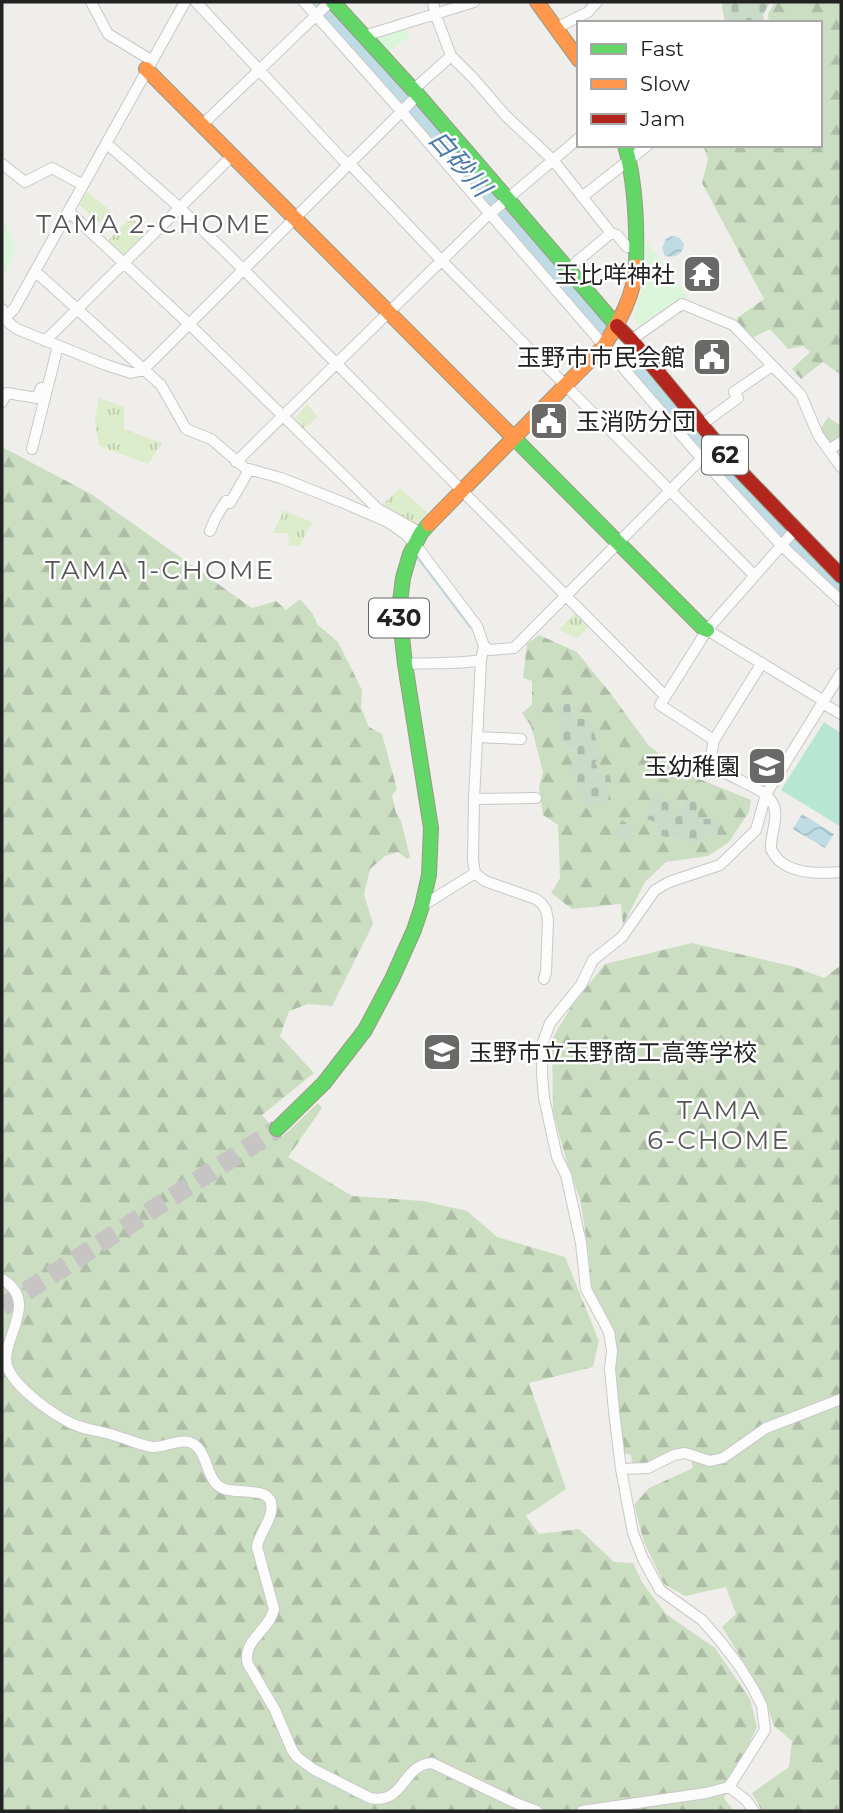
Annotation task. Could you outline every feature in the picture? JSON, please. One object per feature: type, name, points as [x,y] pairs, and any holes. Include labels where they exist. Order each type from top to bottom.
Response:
[{"type":"main road","points":[[537,2],[577,57]]},
{"type":"main road","points":[[325,7],[364,36],[410,101],[617,326]]},
{"type":"main road","points":[[149,64],[232,156],[707,630]]},
{"type":"main road","name":"430","points":[[277,1129],[324,1083],[365,1030],[392,979],[422,906],[429,875],[431,828],[399,610],[410,554],[418,538],[437,513],[604,346],[617,326],[636,273],[635,193],[626,147]]},
{"type":"main road","name":"62","points":[[617,326],[701,425],[709,452],[788,537],[841,576]]},
{"type":"street","points":[[91,2],[108,34],[149,64]]},
{"type":"street","points":[[185,2],[14,309],[3,315],[17,330],[131,373],[143,370],[244,270],[350,164],[451,56]]},
{"type":"street","points":[[196,2],[343,160],[350,164],[441,260],[754,575]]},
{"type":"street","points":[[304,2],[325,7],[410,101],[491,213],[604,346],[709,452],[788,537],[841,601]]},
{"type":"street","points":[[364,36],[434,7],[474,2]]},
{"type":"street","points":[[556,28],[588,12],[597,2]]},
{"type":"street","points":[[202,125],[325,7]]},
{"type":"street","points":[[434,7],[451,56],[506,116],[553,160],[611,233],[617,235],[627,247],[636,247]]},
{"type":"street","points":[[236,462],[441,260],[504,201],[577,140]]},
{"type":"street","points":[[106,143],[179,207],[244,270],[666,696]]},
{"type":"street","points":[[582,197],[646,147]]},
{"type":"street","points":[[45,341],[232,156]]},
{"type":"street","points":[[2,164],[25,182],[52,168],[83,185]]},
{"type":"street","points":[[68,211],[189,324],[378,509],[418,538],[477,626],[484,646],[474,799],[475,873],[485,881],[536,899],[546,910],[548,925],[544,979]]},
{"type":"street","points":[[568,270],[611,233]]},
{"type":"street","points":[[35,271],[161,385],[186,429],[211,439],[249,470],[281,478],[388,522],[418,538]]},
{"type":"street","points":[[631,340],[682,304],[733,325],[801,395],[818,435],[841,467]]},
{"type":"street","points":[[32,449],[58,346]]},
{"type":"street","points":[[701,425],[738,398],[734,392],[772,366]]},
{"type":"street","points":[[2,402],[7,393],[37,398],[43,383],[47,384]]},
{"type":"street","points":[[829,450],[841,442]]},
{"type":"street","points":[[484,646],[490,650],[514,648],[709,452]]},
{"type":"street","points":[[210,531],[226,501],[230,503],[249,470]]},
{"type":"street","points":[[714,740],[660,705],[707,630],[788,537]]},
{"type":"street","points":[[707,630],[841,714]]},
{"type":"street","points":[[405,664],[460,664],[481,660]]},
{"type":"street","points":[[762,663],[714,740],[710,761],[712,765],[766,794],[775,807],[771,849],[781,863],[806,872],[841,873]]},
{"type":"street","points":[[582,1811],[706,1793],[729,1787],[765,1730],[762,1706],[740,1667],[702,1620],[660,1590],[642,1559],[633,1533],[621,1469],[610,1369],[612,1351],[609,1332],[586,1289],[579,1232],[566,1175],[557,1157],[544,1098],[543,1042],[550,1023],[581,985],[593,960],[622,937],[655,890],[669,882],[720,865],[756,830],[766,794],[841,673]]},
{"type":"street","points":[[477,737],[521,738]]},
{"type":"street","points":[[474,799],[536,798]]},
{"type":"street","points":[[422,906],[475,873]]},
{"type":"street","points":[[2,1279],[13,1289],[19,1300],[5,1358],[14,1378],[37,1401],[78,1427],[155,1447],[190,1443],[202,1453],[211,1478],[221,1488],[238,1492],[259,1492],[269,1499],[271,1514],[257,1547],[274,1609],[272,1617],[251,1643],[246,1656],[275,1710],[292,1751],[303,1763],[370,1798],[379,1800],[393,1794],[415,1768],[432,1763],[537,1811]]},
{"type":"street","points":[[621,1469],[648,1468],[674,1455],[685,1453],[710,1461],[723,1458],[766,1428],[841,1399]]},
{"type":"street","points":[[729,1787],[746,1800],[754,1811]]},
{"type":"green space","points":[[723,2],[770,2],[763,15],[764,21],[725,21]]},
{"type":"green space","points":[[775,2],[841,2],[841,375],[823,362],[801,379],[792,369],[810,352],[803,346],[788,349],[770,329],[752,338],[738,325],[737,318],[764,299],[702,183],[708,159],[704,147],[822,147],[822,21],[769,21],[768,14]]},
{"type":"green space","points":[[403,28],[410,36],[388,53],[377,40],[377,36]]},
{"type":"green space","points":[[86,191],[112,212],[99,223],[80,205]]},
{"type":"green space","points":[[131,217],[147,234],[123,258],[107,242]]},
{"type":"green space","points":[[2,218],[17,248],[2,278]]},
{"type":"green space","points":[[646,240],[687,297],[640,330],[634,316],[645,280]]},
{"type":"green space","points":[[99,398],[124,407],[124,429],[162,443],[148,464],[99,446],[95,421]]},
{"type":"green space","points":[[307,404],[318,417],[303,429],[295,418]]},
{"type":"green space","points":[[828,417],[841,426],[841,439],[832,444],[821,428]]},
{"type":"green space","points":[[2,447],[91,494],[252,608],[276,601],[286,610],[300,599],[318,625],[338,642],[362,690],[361,708],[369,727],[382,734],[397,789],[392,795],[396,813],[401,821],[410,857],[407,859],[398,852],[385,856],[370,869],[364,894],[373,924],[332,1006],[308,1004],[289,1011],[280,1036],[314,1073],[262,1115],[281,1138],[318,1103],[322,1108],[288,1157],[352,1196],[423,1201],[467,1211],[497,1237],[565,1257],[599,1341],[593,1367],[529,1383],[566,1489],[526,1516],[539,1534],[579,1529],[614,1562],[633,1563],[642,1582],[666,1614],[715,1648],[750,1699],[757,1727],[724,1798],[734,1811],[2,1811]]},
{"type":"green space","points":[[400,488],[428,513],[415,525],[382,505]]},
{"type":"green space","points":[[284,510],[312,522],[300,546],[289,546],[288,533],[273,533]]},
{"type":"green space","points":[[577,611],[590,625],[578,638],[559,630]]},
{"type":"green space","points":[[539,635],[577,652],[649,746],[687,774],[751,800],[749,812],[728,843],[708,856],[666,862],[645,882],[623,925],[621,904],[572,909],[551,893],[560,878],[558,825],[543,815],[539,788],[543,772],[531,726],[522,713],[532,705],[532,681],[523,678],[527,644]],"holes":[[[571,703],[576,719],[600,774],[578,758],[575,750],[566,751],[560,730]],[[683,800],[698,819],[719,835],[704,833],[681,839],[659,836],[656,822],[680,817]]]},
{"type":"green space","points":[[571,703],[576,719],[589,719],[602,756],[595,762],[600,774],[609,775],[611,780],[608,801],[592,806],[583,801],[570,766],[578,758],[575,750],[566,751],[559,729],[562,722],[556,706]]},
{"type":"green space","points":[[824,722],[841,733],[841,827],[781,790]]},
{"type":"green space","points":[[663,790],[667,803],[674,803],[675,817],[680,816],[683,800],[697,802],[698,819],[717,819],[719,835],[708,837],[707,833],[704,833],[698,844],[659,836],[656,822],[646,819],[650,803]]},
{"type":"green space","points":[[622,820],[635,829],[627,841],[614,832]]},
{"type":"green space","points":[[692,943],[795,967],[824,978],[841,965],[841,1811],[762,1811],[752,1793],[789,1767],[792,1741],[774,1726],[763,1694],[722,1627],[736,1614],[726,1587],[685,1596],[664,1584],[644,1542],[634,1505],[649,1488],[693,1468],[688,1450],[647,1465],[632,1465],[631,1455],[622,1453],[614,1371],[617,1354],[613,1327],[592,1293],[580,1199],[553,1112],[552,1039],[573,1004],[605,964]]},
{"type":"water","points":[[672,236],[681,240],[684,245],[682,251],[672,257],[665,256],[662,248],[666,239]]},
{"type":"water","points":[[802,814],[834,834],[825,848],[793,829]]},
{"type":"waterway","name":"白砂川","points":[[321,2],[409,99],[600,325]]},
{"type":"waterway","name":"白砂川","points":[[639,366],[707,447]]},
{"type":"waterway","name":"白砂川","points":[[713,453],[841,585]]},
{"type":"waterway","points":[[418,558],[471,628]]},
{"type":"tunnel","points":[[2,1307],[277,1129]]},
{"type":"traffic: fast","points":[[333,2],[418,95],[617,326]]},
{"type":"traffic: fast","points":[[625,147],[635,205],[636,266]]},
{"type":"traffic: fast","points":[[508,432],[707,630]]},
{"type":"traffic: fast","points":[[277,1129],[324,1083],[365,1030],[392,979],[422,906],[429,875],[431,828],[399,610],[403,578],[410,554],[429,524]]},
{"type":"traffic: slow","points":[[537,2],[577,57]]},
{"type":"traffic: slow","points":[[146,69],[508,432]]},
{"type":"traffic: slow","points":[[429,524],[604,346],[629,298],[636,266]]},
{"type":"traffic: jam","points":[[617,326],[739,470],[841,576]]},
{"type":"place","name":"玉比咩神社","points":[[702,274]]},
{"type":"place","name":"玉野市市民会館","points":[[712,357]]},
{"type":"place","name":"玉消防分団","points":[[549,421]]},
{"type":"place","name":"玉幼稚園","points":[[767,766]]},
{"type":"place","name":"玉野市立玉野商工高等学校","points":[[442,1052]]},
{"type":"district","name":"TAMA 2-CHOME","points":[[154,224]]},
{"type":"district","name":"TAMA 1-CHOME","points":[[160,570]]},
{"type":"district","name":"TAMA 6-CHOME","points":[[719,1125]]}]
